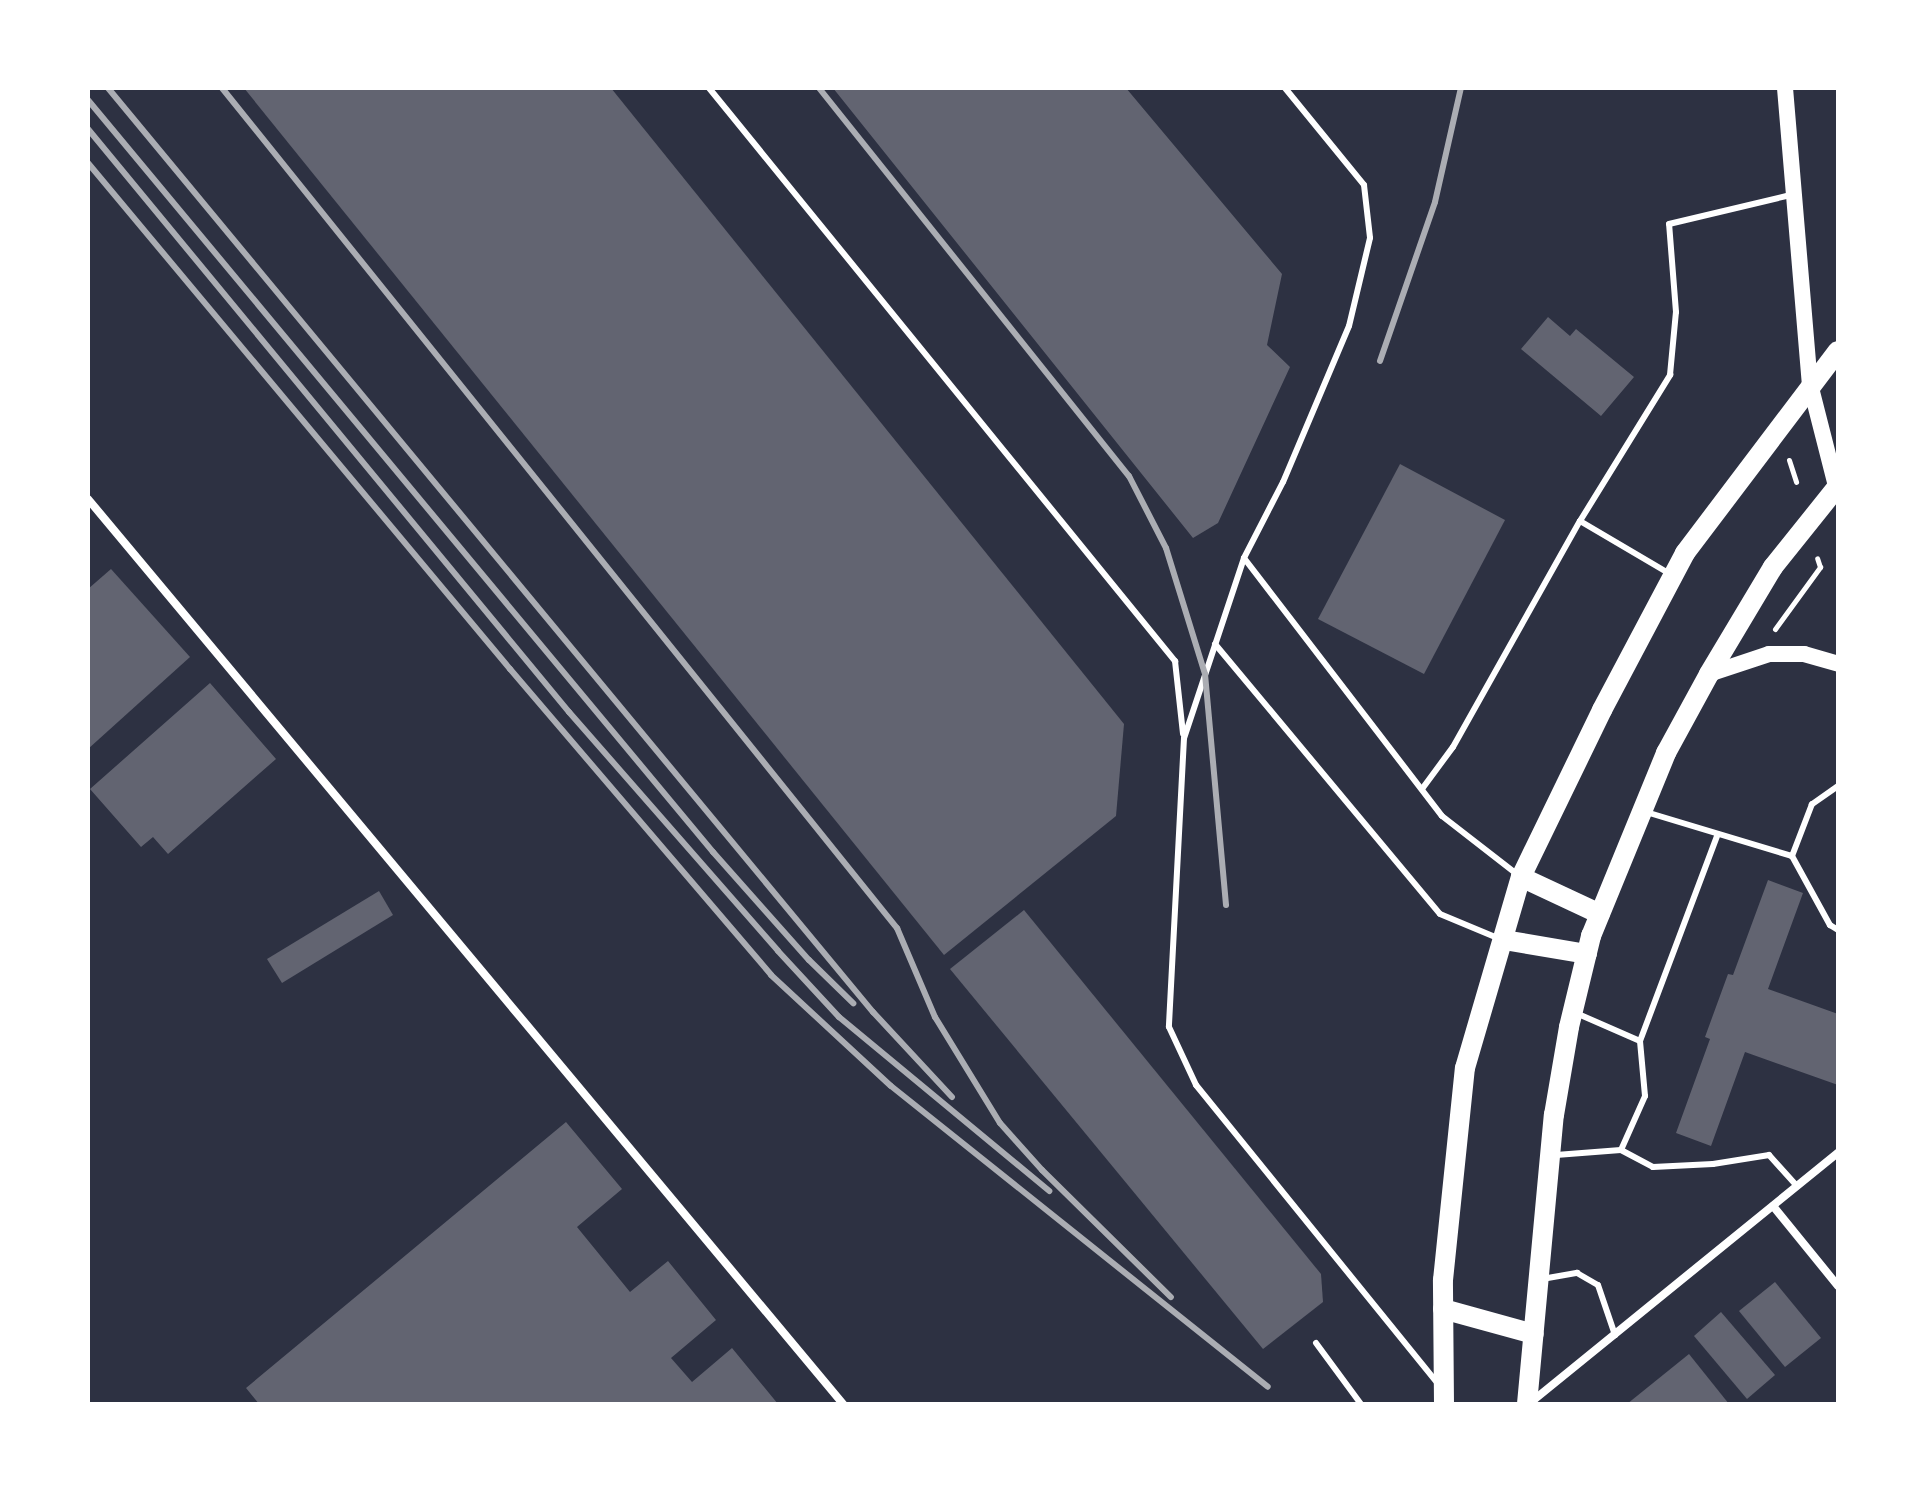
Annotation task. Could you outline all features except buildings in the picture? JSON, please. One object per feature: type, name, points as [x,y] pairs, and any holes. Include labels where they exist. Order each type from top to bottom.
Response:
[{"type":"main road","points":[[1529,1404],[1550,1155],[1573,1012],[1600,914],[1666,753],[1709,674],[1773,567],[1838,489],[1810,384],[1785,88]]},
{"type":"main road","points":[[1446,1400],[1443,1280],[1465,1068],[1521,877],[1685,553],[1838,351]]},
{"type":"main road","points":[[1709,674],[1769,654],[1804,654],[1838,664]]},
{"type":"main road","points":[[1521,877],[1600,914]]},
{"type":"main road","points":[[1504,940],[1587,954]]},
{"type":"main road","points":[[1443,1309],[1534,1334]]},
{"type":"street","points":[[88,499],[843,1404]]},
{"type":"street","points":[[1529,1404],[1838,1153]]},
{"type":"street","points":[[1773,1206],[1838,1286]]},
{"type":"lane","points":[[709,88],[1175,661],[1184,738],[1169,1027],[1196,1085],[1446,1400]]},
{"type":"lane","points":[[1184,738],[1244,558],[1283,482],[1349,326],[1370,238],[1364,185],[1285,88]]},
{"type":"lane","points":[[1422,789],[1453,747],[1580,521],[1670,375],[1676,312],[1669,224],[1794,195]]},
{"type":"lane","points":[[1580,521],[1673,576]]},
{"type":"lane","points":[[1244,558],[1442,816],[1521,877]]},
{"type":"lane","points":[[1215,644],[1440,914],[1504,940]]},
{"type":"lane","points":[[1792,856],[1812,804],[1838,786]]},
{"type":"lane","points":[[1642,811],[1792,856],[1830,925],[1838,930]]},
{"type":"lane","points":[[1621,1150],[1645,1096],[1640,1041],[1718,834]]},
{"type":"lane","points":[[1573,1012],[1640,1041]]},
{"type":"lane","points":[[1550,1155],[1621,1150],[1653,1167],[1713,1164],[1769,1155],[1797,1186]]},
{"type":"lane","points":[[1539,1280],[1577,1273],[1598,1285],[1615,1335]]},
{"type":"lane","points":[[1316,1343],[1361,1404]]},
{"type":"path","points":[[1787,451],[1796,482]]},
{"type":"path","points":[[1817,558],[1820,567]]},
{"type":"path","points":[[1772,633],[1825,561]]},
{"type":"railway","points":[[108,88],[873,1012],[952,1097]]},
{"type":"railway","points":[[222,88],[897,928],[935,1017],[1000,1123],[1042,1170],[1171,1297]]},
{"type":"railway","points":[[819,88],[1129,476],[1166,548],[1205,674],[1226,905]]},
{"type":"railway","points":[[1380,361],[1435,202],[1461,88]]},
{"type":"railway","points":[[88,100],[713,852],[809,960],[853,1003]]},
{"type":"railway","points":[[88,129],[569,712],[778,951],[839,1017],[1049,1191]]},
{"type":"railway","points":[[88,163],[510,669],[771,975],[891,1086],[1268,1387]]}]
